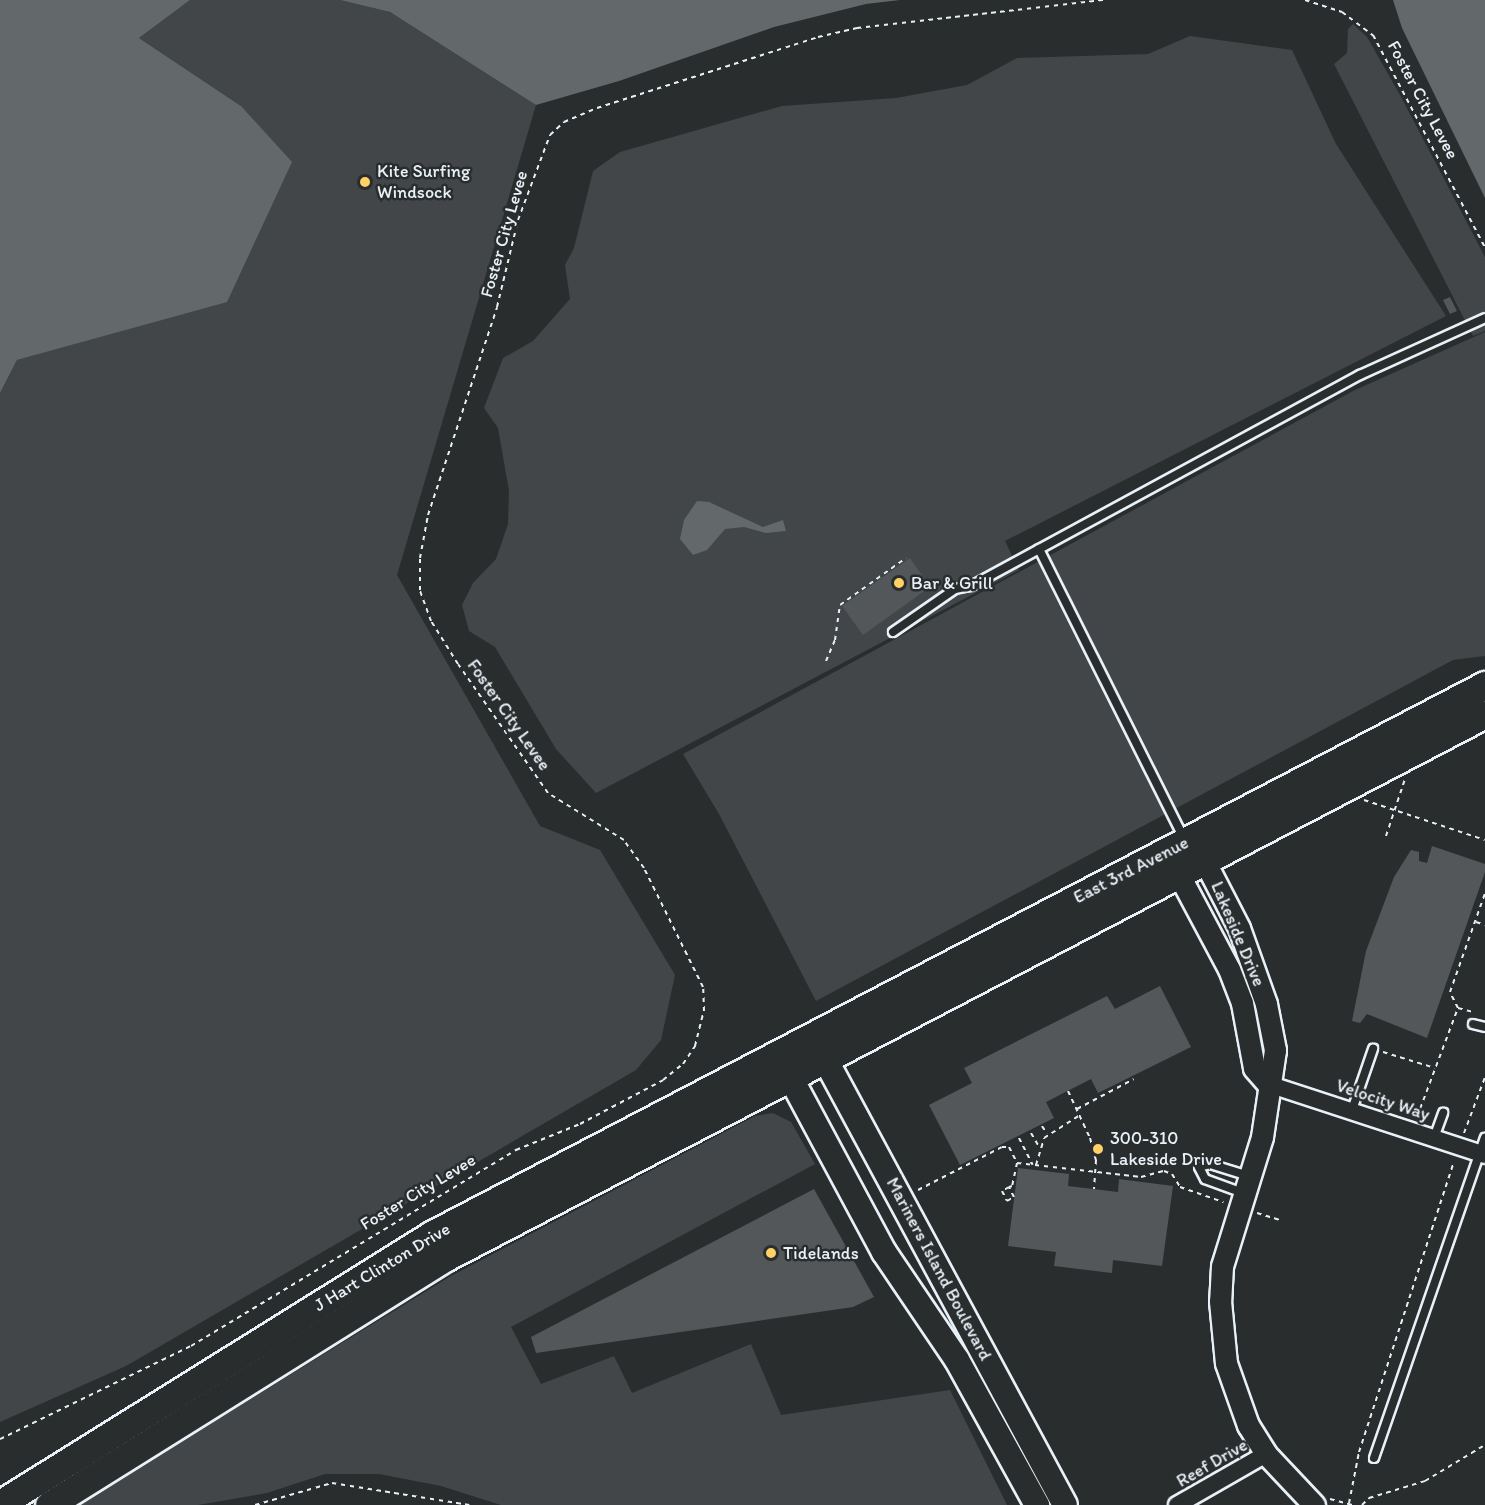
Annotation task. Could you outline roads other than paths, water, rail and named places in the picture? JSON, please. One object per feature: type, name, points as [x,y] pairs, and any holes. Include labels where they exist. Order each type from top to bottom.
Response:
[{"type":"main road","name":"East 3rd Avenue","points":[[777,1054],[1485,685]]},
{"type":"main road","name":"East 3rd Avenue","points":[[790,1077],[1206,862],[1485,714]]},
{"type":"main road","name":"Mariners Island Boulevard","points":[[805,1039],[825,1059],[1065,1505]]},
{"type":"main road","name":"Mariners Island Boulevard","points":[[777,1054],[884,1252],[957,1360],[1037,1505]]},
{"type":"main road","name":"J Hart Clinton Drive","points":[[0,1504],[433,1234],[777,1054]]},
{"type":"main road","name":"J Hart Clinton Drive","points":[[49,1505],[446,1257],[790,1077]]},
{"type":"street","name":"Lakeside Drive","points":[[1186,841],[1206,862],[1239,928],[1266,1005],[1275,1050],[1274,1070],[1268,1084],[1262,1137],[1222,1266],[1221,1333],[1235,1393],[1266,1454],[1317,1501]]},
{"type":"street","points":[[1179,875],[1186,841]]},
{"type":"street","name":"Lakeside Drive","points":[[1179,875],[1229,969],[1242,1004],[1254,1068],[1268,1084]]},
{"type":"street","name":"Velocity Way","points":[[1268,1084],[1434,1138],[1483,1149]]},
{"type":"street","name":"Reef Drive","points":[[1177,1505],[1266,1454]]},
{"type":"lane","points":[[893,632],[955,589],[971,586],[1359,375],[1485,318]]},
{"type":"lane","points":[[1039,549],[1186,841]]},
{"type":"lane","points":[[1473,1024],[1485,1027]]},
{"type":"lane","points":[[1352,1110],[1373,1049]]},
{"type":"lane","points":[[1434,1138],[1443,1113]]},
{"type":"lane","points":[[1374,1458],[1483,1149]]},
{"type":"lane","points":[[1210,1164],[1246,1184],[1205,1179],[1199,1167],[1210,1164]]},
{"type":"place","name":"Kite Surfing Windsock","points":[[365,182]]},
{"type":"place","name":"Bar & Grill","points":[[899,583]]},
{"type":"place","name":"300-310 Lakeside Drive","points":[[1098,1149]]},
{"type":"place","name":"Tidelands","points":[[771,1253]]}]
